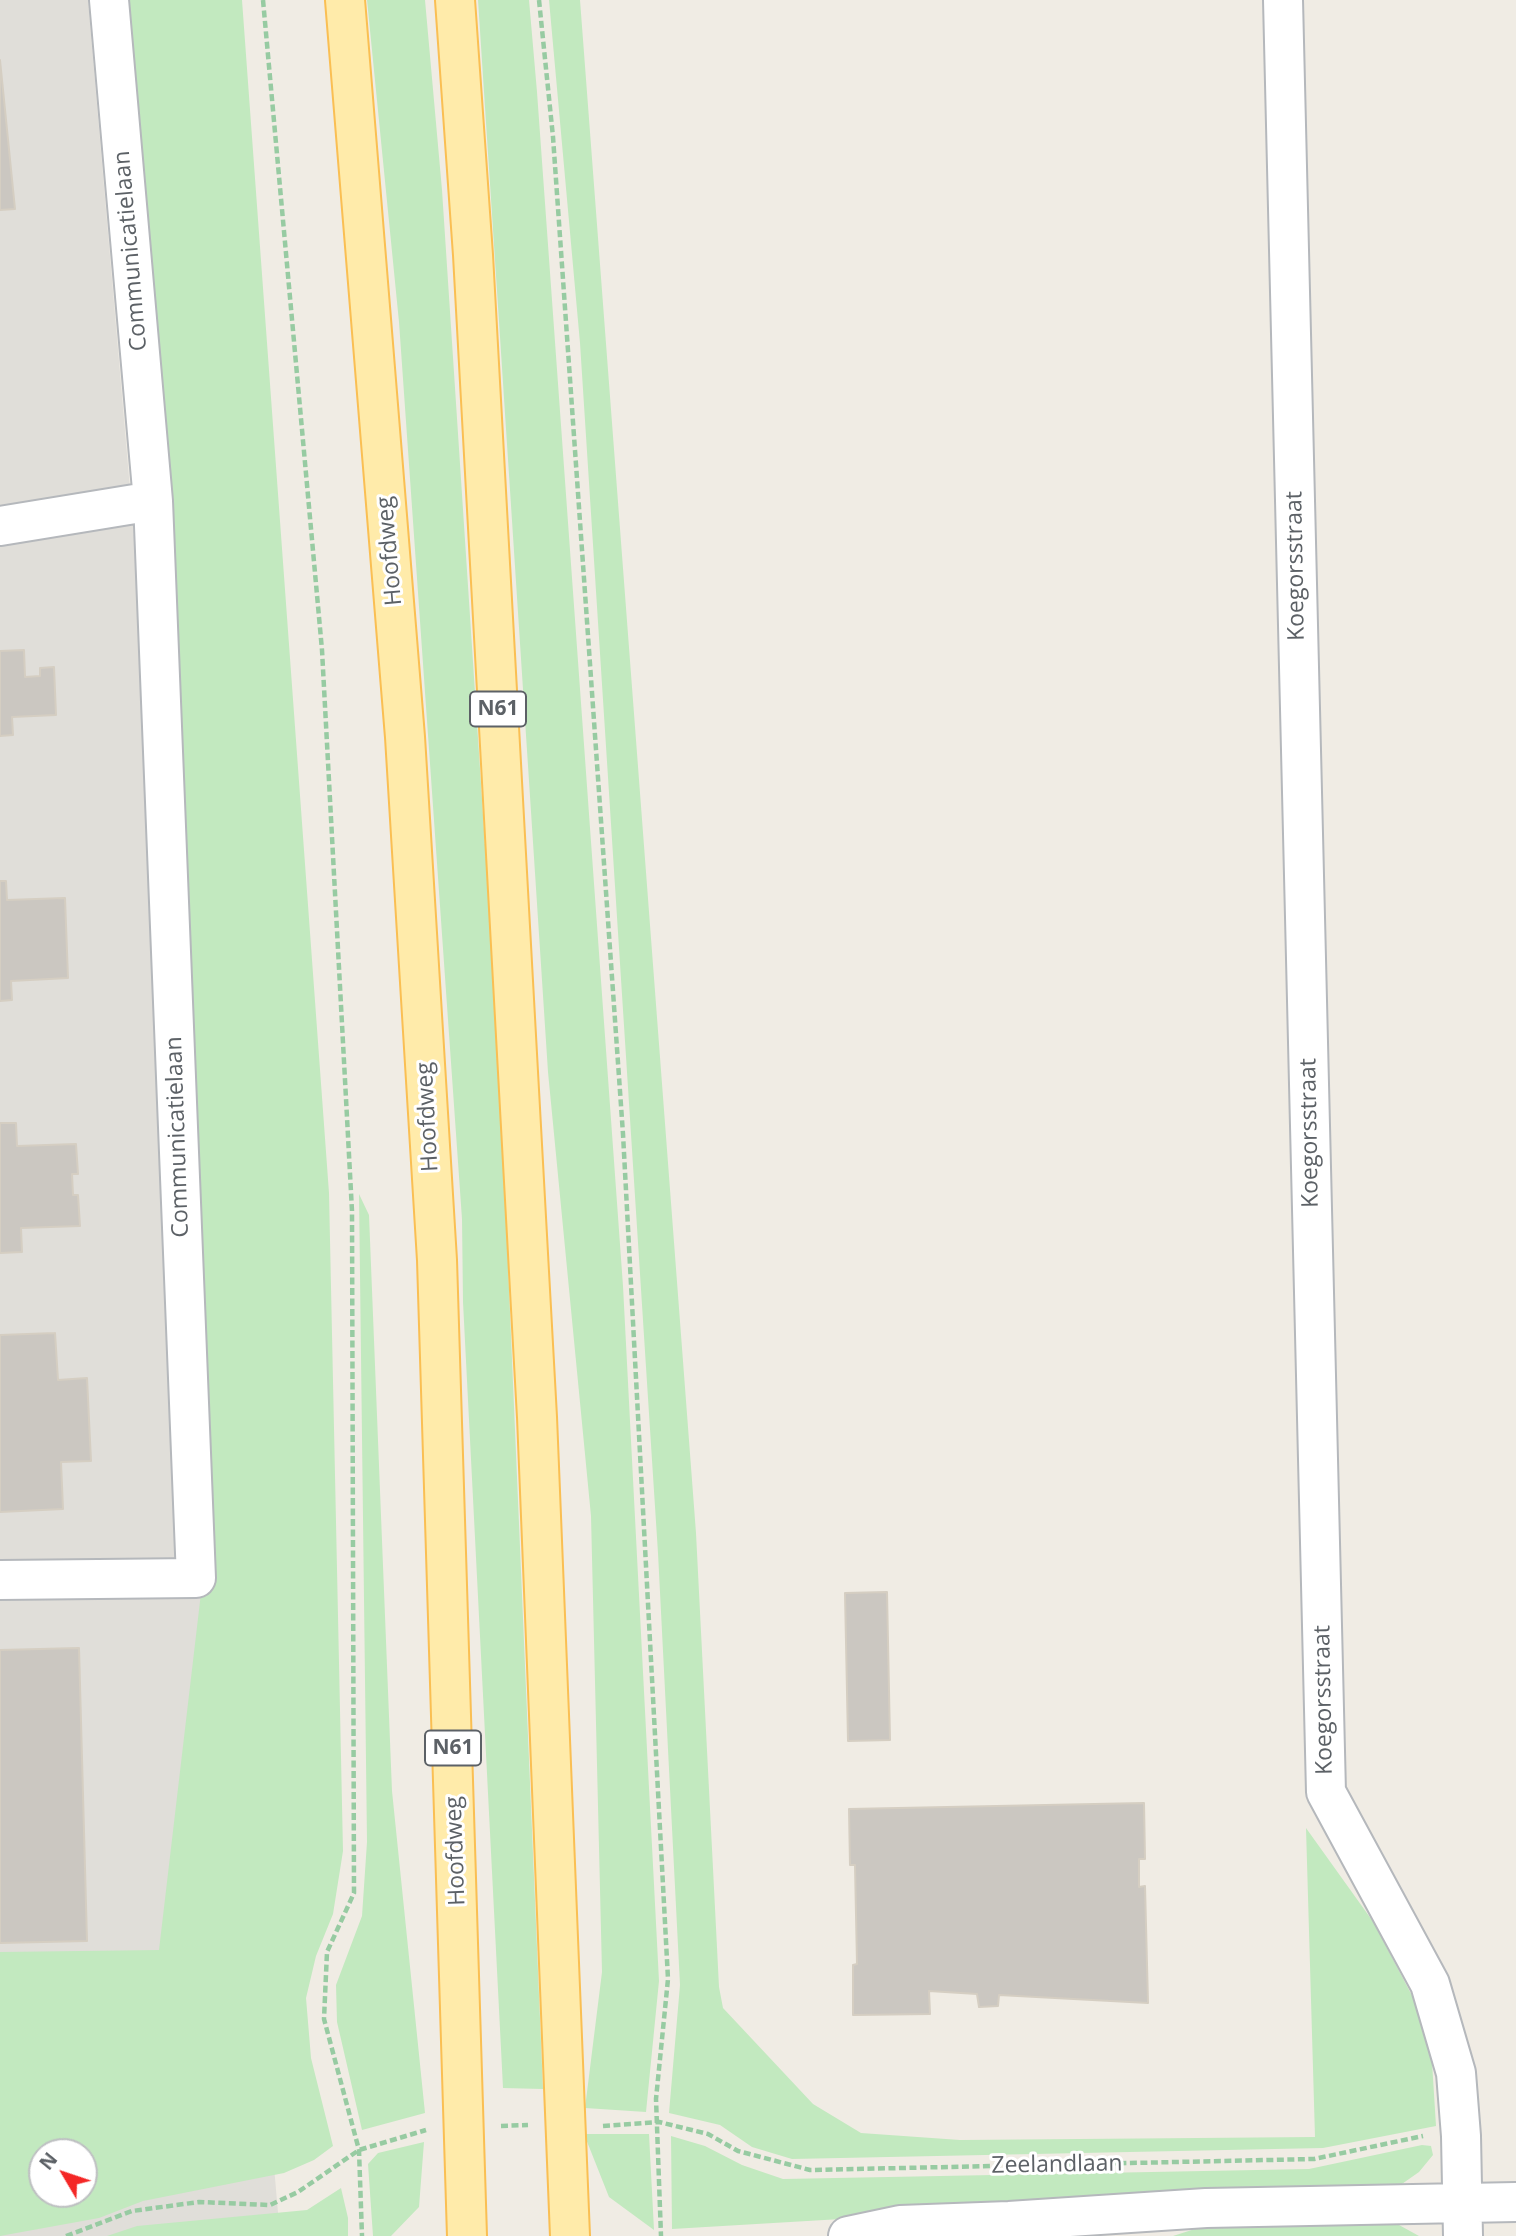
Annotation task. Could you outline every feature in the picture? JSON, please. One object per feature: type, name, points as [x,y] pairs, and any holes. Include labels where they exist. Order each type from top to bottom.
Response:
[{"type":"main road","name":"Hoofdweg","points":[[345,0],[405,737],[436,1246],[467,2236]]},
{"type":"main road","name":"N61","points":[[455,0],[474,269],[535,1377],[570,2236]]},
{"type":"street","name":"Communicatielaan","points":[[0,1580],[196,1578],[153,501],[109,0]]},
{"type":"street","name":"Koegorsstraat","points":[[1283,0],[1326,1791],[1430,1984],[1457,2073],[1463,2219]]},
{"type":"street","points":[[0,526],[153,501]]},
{"type":"street","points":[[848,2236],[900,2225],[1009,2221],[1206,2207],[1463,2219],[1516,2202]]},
{"type":"path","points":[[263,0],[322,650],[352,1211],[354,1893],[327,1952],[324,2019],[359,2150],[362,2236]]},
{"type":"path","points":[[540,0],[553,137],[623,1134],[668,1979],[656,2099],[659,2122],[661,2236]]},
{"type":"path","name":"Zeelandlaan","points":[[66,2236],[132,2211],[200,2202],[270,2205],[298,2192],[359,2150],[420,2131],[659,2122],[708,2134],[738,2151],[810,2170],[1314,2159],[1394,2140],[1439,2134],[1461,2136]]},
{"type":"shaded area","points":[[0,0],[88,0],[280,2236],[0,2236]]},
{"type":"green space","points":[[122,0],[242,0],[329,1193],[343,1851],[333,1914],[316,1956],[306,1998],[311,2058],[333,2146],[314,2160],[284,2173],[143,2201],[99,2218],[0,2236],[0,1952],[159,1950],[201,1593]]},
{"type":"green space","points":[[367,0],[425,0],[442,190],[509,1210],[508,1265],[543,2089],[503,2088],[463,1302],[462,1219],[399,322]]},
{"type":"green space","points":[[478,0],[529,0],[537,92],[623,1286],[659,1981],[646,2112],[585,2108],[602,1972],[591,1516],[548,1072]]},
{"type":"green space","points":[[549,0],[580,0],[696,1533],[719,1987],[723,2008],[813,2104],[861,2133],[960,2140],[1315,2137],[1306,1828],[1374,1923],[1430,2030],[1436,2126],[1323,2148],[792,2159],[752,2147],[720,2125],[669,2113],[680,1985],[658,1553],[580,343]]},
{"type":"green space","points":[[359,1194],[369,1215],[392,1791],[425,2113],[362,2130],[337,2022],[336,1985],[362,1916],[367,1842]]},
{"type":"green space","points":[[584,2134],[649,2134],[654,2230],[609,2197]]},
{"type":"green space","points":[[671,2136],[705,2146],[742,2165],[783,2179],[1309,2169],[1422,2145],[1431,2146],[1433,2155],[1419,2172],[1399,2186],[672,2229]]},
{"type":"green space","points":[[424,2142],[419,2207],[391,2236],[373,2236],[368,2164],[378,2153]]},
{"type":"green space","points":[[341,2188],[348,2218],[348,2236],[107,2236],[137,2226],[307,2210]]},
{"type":"green space","points":[[1226,2219],[1390,2220],[1419,2236],[1173,2236]]},
{"type":"building","points":[[0,60],[15,209],[0,210]]},
{"type":"building","points":[[24,650],[25,677],[40,676],[40,668],[54,667],[56,715],[12,717],[13,735],[0,736],[0,651]]},
{"type":"building","points":[[0,881],[6,881],[7,900],[65,898],[68,978],[11,981],[12,1000],[0,1001]]},
{"type":"building","points":[[0,1123],[16,1123],[17,1146],[76,1144],[78,1174],[72,1174],[73,1195],[78,1195],[80,1226],[21,1228],[22,1252],[0,1253]]},
{"type":"building","points":[[55,1333],[58,1380],[87,1378],[91,1461],[61,1462],[63,1509],[0,1512],[0,1335]]},
{"type":"building","points":[[887,1592],[890,1740],[848,1741],[845,1593]]},
{"type":"building","points":[[79,1648],[87,1941],[0,1943],[0,1650]]},
{"type":"building","points":[[1144,1803],[1145,1859],[1139,1859],[1139,1887],[1145,1886],[1148,2003],[999,1995],[998,2006],[979,2007],[977,1994],[929,1991],[930,2014],[853,2015],[853,1965],[857,1964],[855,1865],[850,1865],[849,1809]]}]
